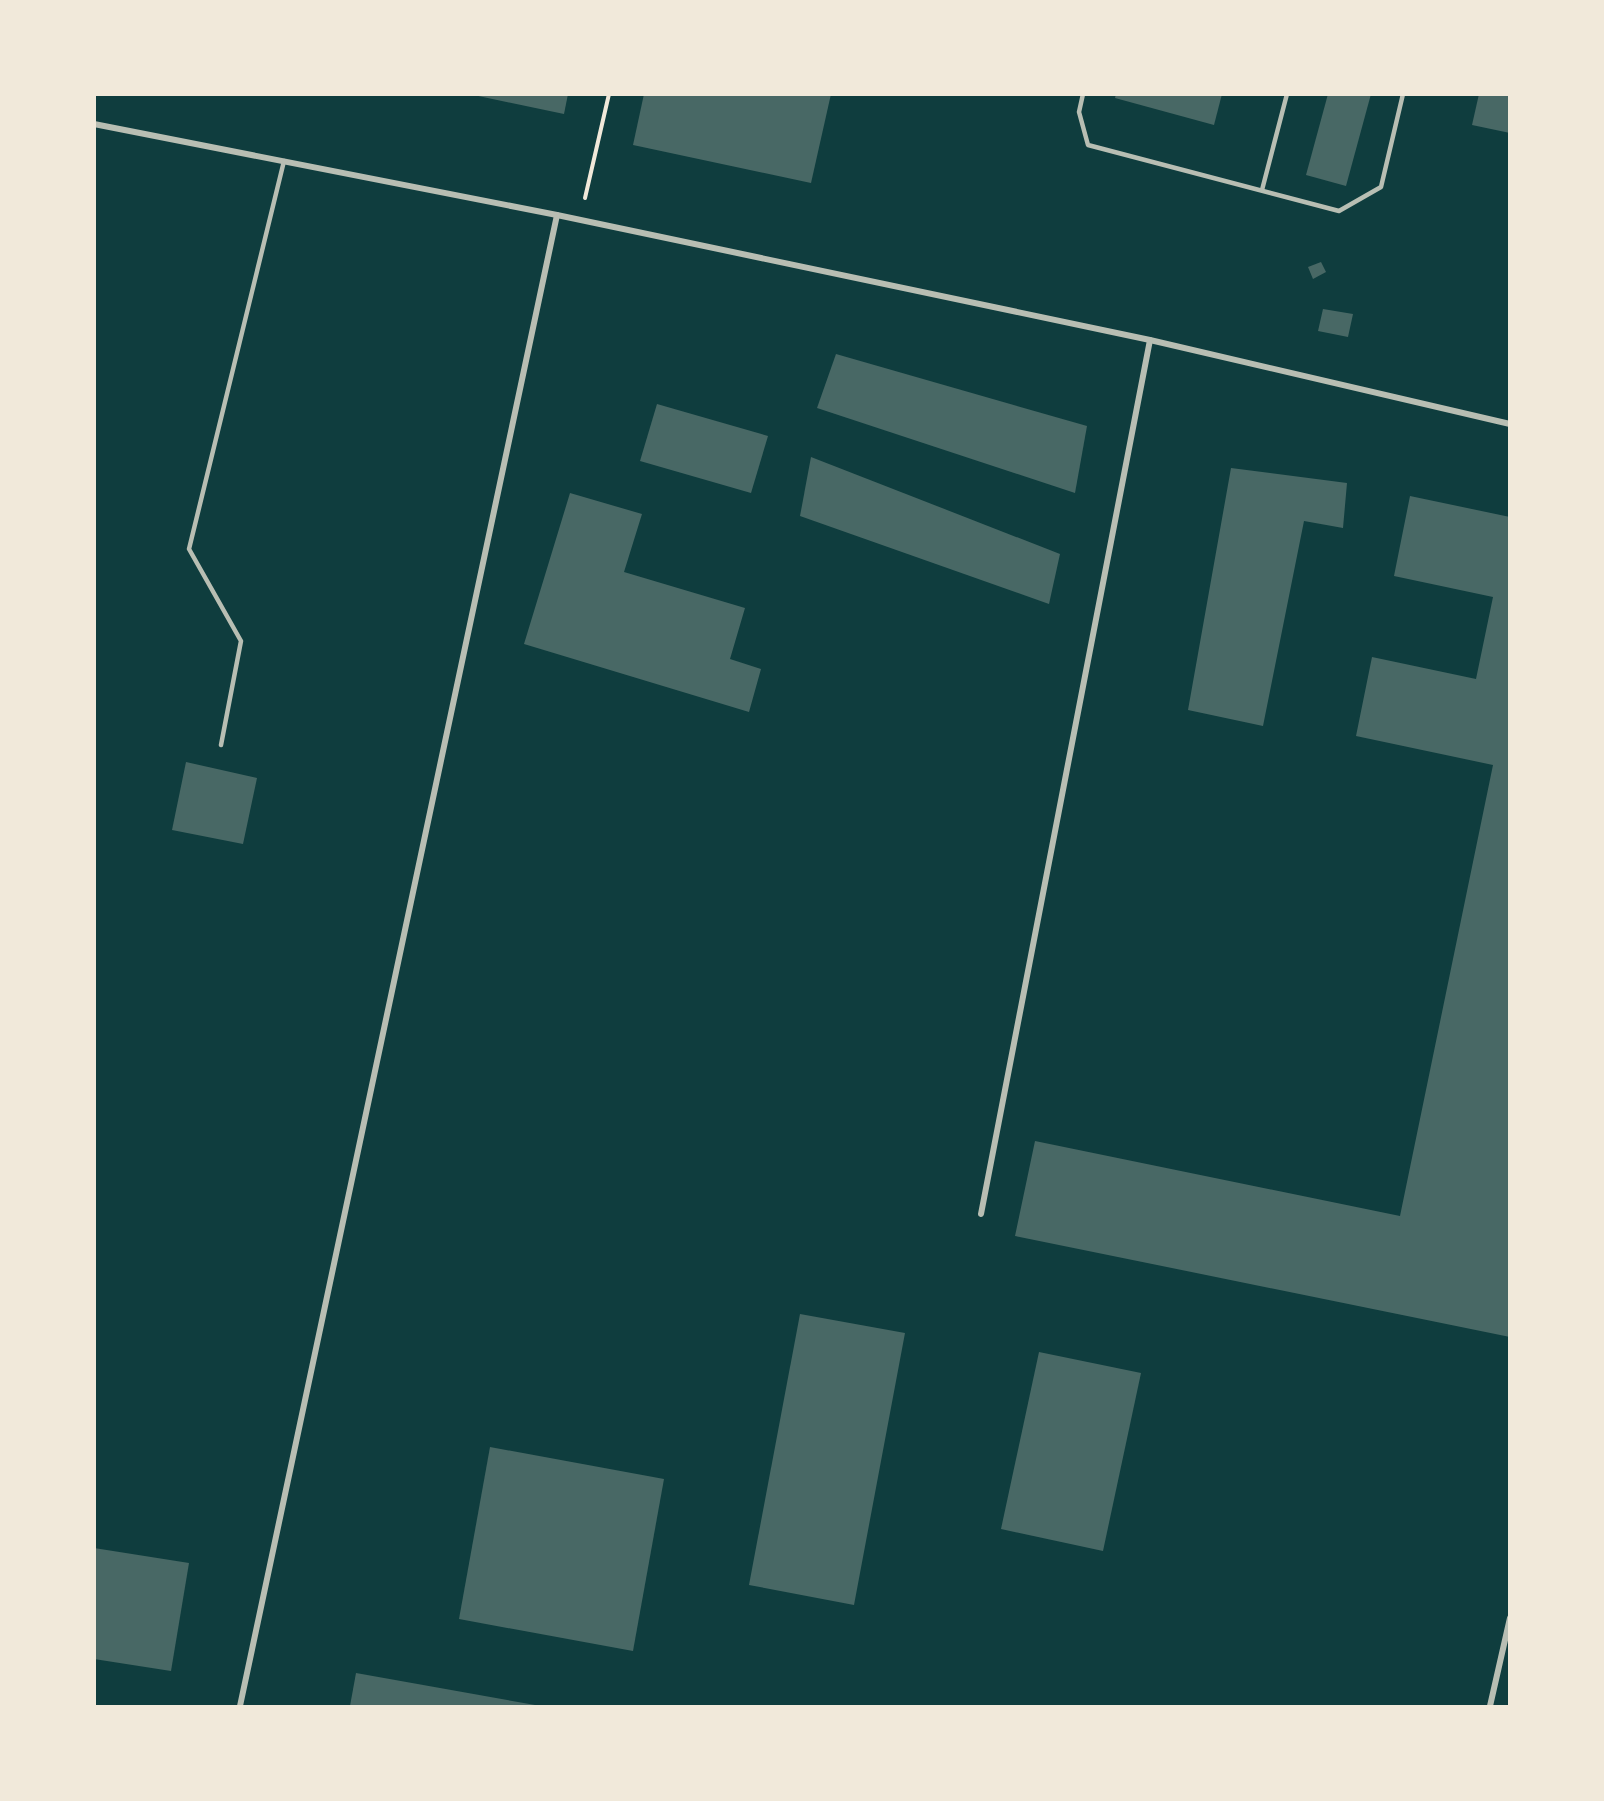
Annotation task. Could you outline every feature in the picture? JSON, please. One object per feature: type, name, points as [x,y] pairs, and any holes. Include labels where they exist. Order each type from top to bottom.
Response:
[{"type":"street","points":[[94,124],[557,215],[1150,340],[1509,424]]},
{"type":"street","points":[[240,1707],[557,215]]},
{"type":"street","points":[[981,1214],[1150,340]]},
{"type":"street","points":[[1490,1707],[1509,1618]]},
{"type":"lane","points":[[1083,94],[1079,112],[1088,145],[1339,211],[1381,187],[1403,94]]},
{"type":"lane","points":[[1262,190],[1287,94]]},
{"type":"lane","points":[[221,745],[241,641],[189,549],[284,161]]},
{"type":"path","points":[[580,220],[609,94]]},
{"type":"building","points":[[469,94],[568,94],[564,114]]},
{"type":"building","points":[[644,94],[831,94],[811,183],[633,145]]},
{"type":"building","points":[[1116,94],[1222,94],[1214,125],[1115,98]]},
{"type":"building","points":[[1328,94],[1371,94],[1346,186],[1306,175]]},
{"type":"building","points":[[1479,94],[1510,94],[1510,133],[1472,125]]},
{"type":"building","points":[[1321,262],[1326,272],[1313,279],[1308,267]]},
{"type":"building","points":[[1323,309],[1353,314],[1348,337],[1318,331]]},
{"type":"building","points":[[836,354],[1087,426],[1075,493],[817,408]]},
{"type":"building","points":[[657,404],[768,436],[751,493],[640,461]]},
{"type":"building","points":[[811,457],[1060,554],[1049,604],[800,516]]},
{"type":"building","points":[[1231,468],[1347,483],[1343,528],[1304,521],[1263,726],[1188,710]]},
{"type":"building","points":[[570,493],[642,514],[624,572],[745,608],[730,659],[761,669],[749,712],[524,644]]},
{"type":"building","points":[[1410,496],[1510,517],[1510,1337],[1015,1236],[1035,1141],[1400,1216],[1493,765],[1356,736],[1372,657],[1476,679],[1493,597],[1394,576]]},
{"type":"building","points":[[186,762],[257,778],[243,844],[172,830]]},
{"type":"building","points":[[800,1314],[905,1333],[854,1605],[749,1585]]},
{"type":"building","points":[[1039,1352],[1141,1373],[1103,1551],[1001,1529]]},
{"type":"building","points":[[490,1447],[664,1479],[633,1651],[459,1619]]},
{"type":"building","points":[[94,1548],[189,1563],[171,1671],[94,1659]]},
{"type":"building","points":[[356,1673],[535,1705],[535,1706],[350,1706]]}]
